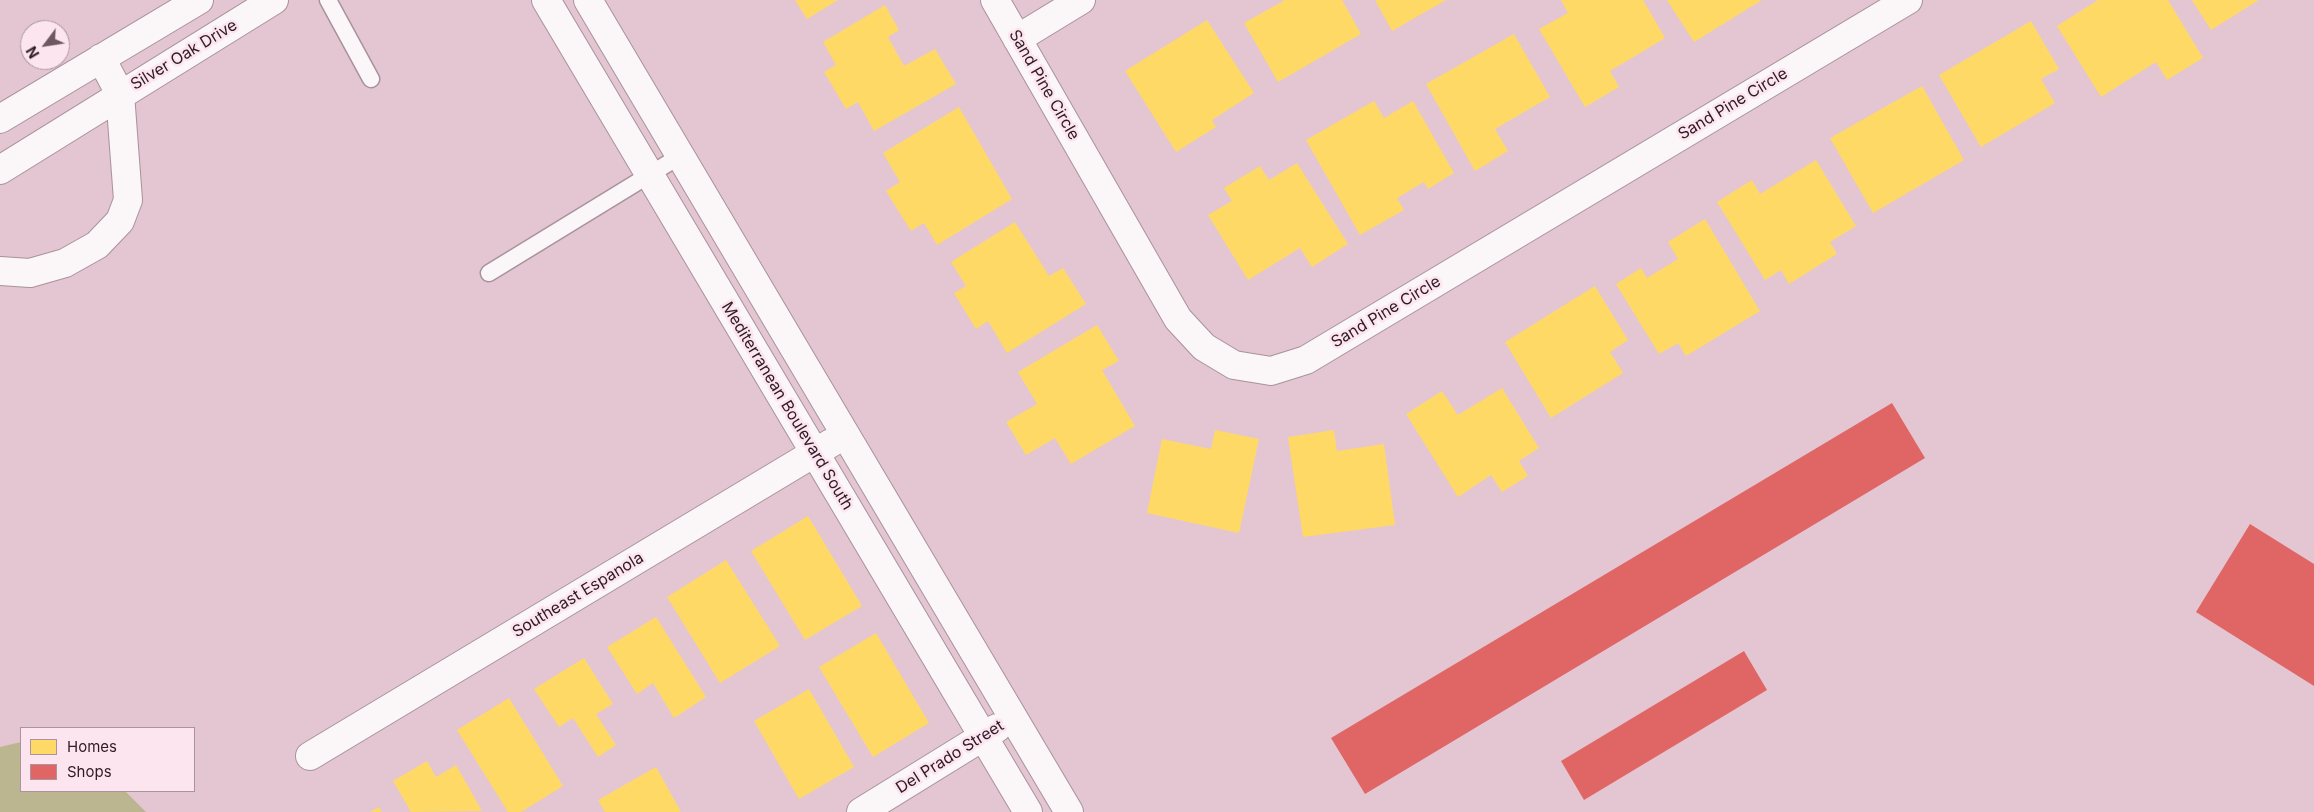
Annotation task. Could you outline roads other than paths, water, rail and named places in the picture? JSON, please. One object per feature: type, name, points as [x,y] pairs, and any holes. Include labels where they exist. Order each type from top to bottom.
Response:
[{"type":"street","points":[[0,119],[199,0]]},
{"type":"street","name":"Silver Oak Drive","points":[[0,170],[274,0]]},
{"type":"street","name":"Mediterranean Boulevard South","points":[[546,0],[1028,812]]},
{"type":"street","points":[[588,0],[1069,812]]},
{"type":"street","name":"Sand Pine Circle","points":[[995,0],[1178,320],[1204,346],[1234,365],[1271,371],[1306,360],[1908,0]]},
{"type":"street","points":[[1017,39],[1081,0]]},
{"type":"street","name":"Silver Oak Drive","points":[[0,271],[30,273],[65,263],[97,245],[120,221],[128,200],[120,94],[101,58]]},
{"type":"street","name":"Southeast Espanola","points":[[310,756],[845,434]]},
{"type":"street","name":"Del Prado Street","points":[[861,812],[1013,718]]},
{"type":"lane","points":[[328,0],[371,79]]},
{"type":"lane","points":[[489,273],[680,156]]}]
